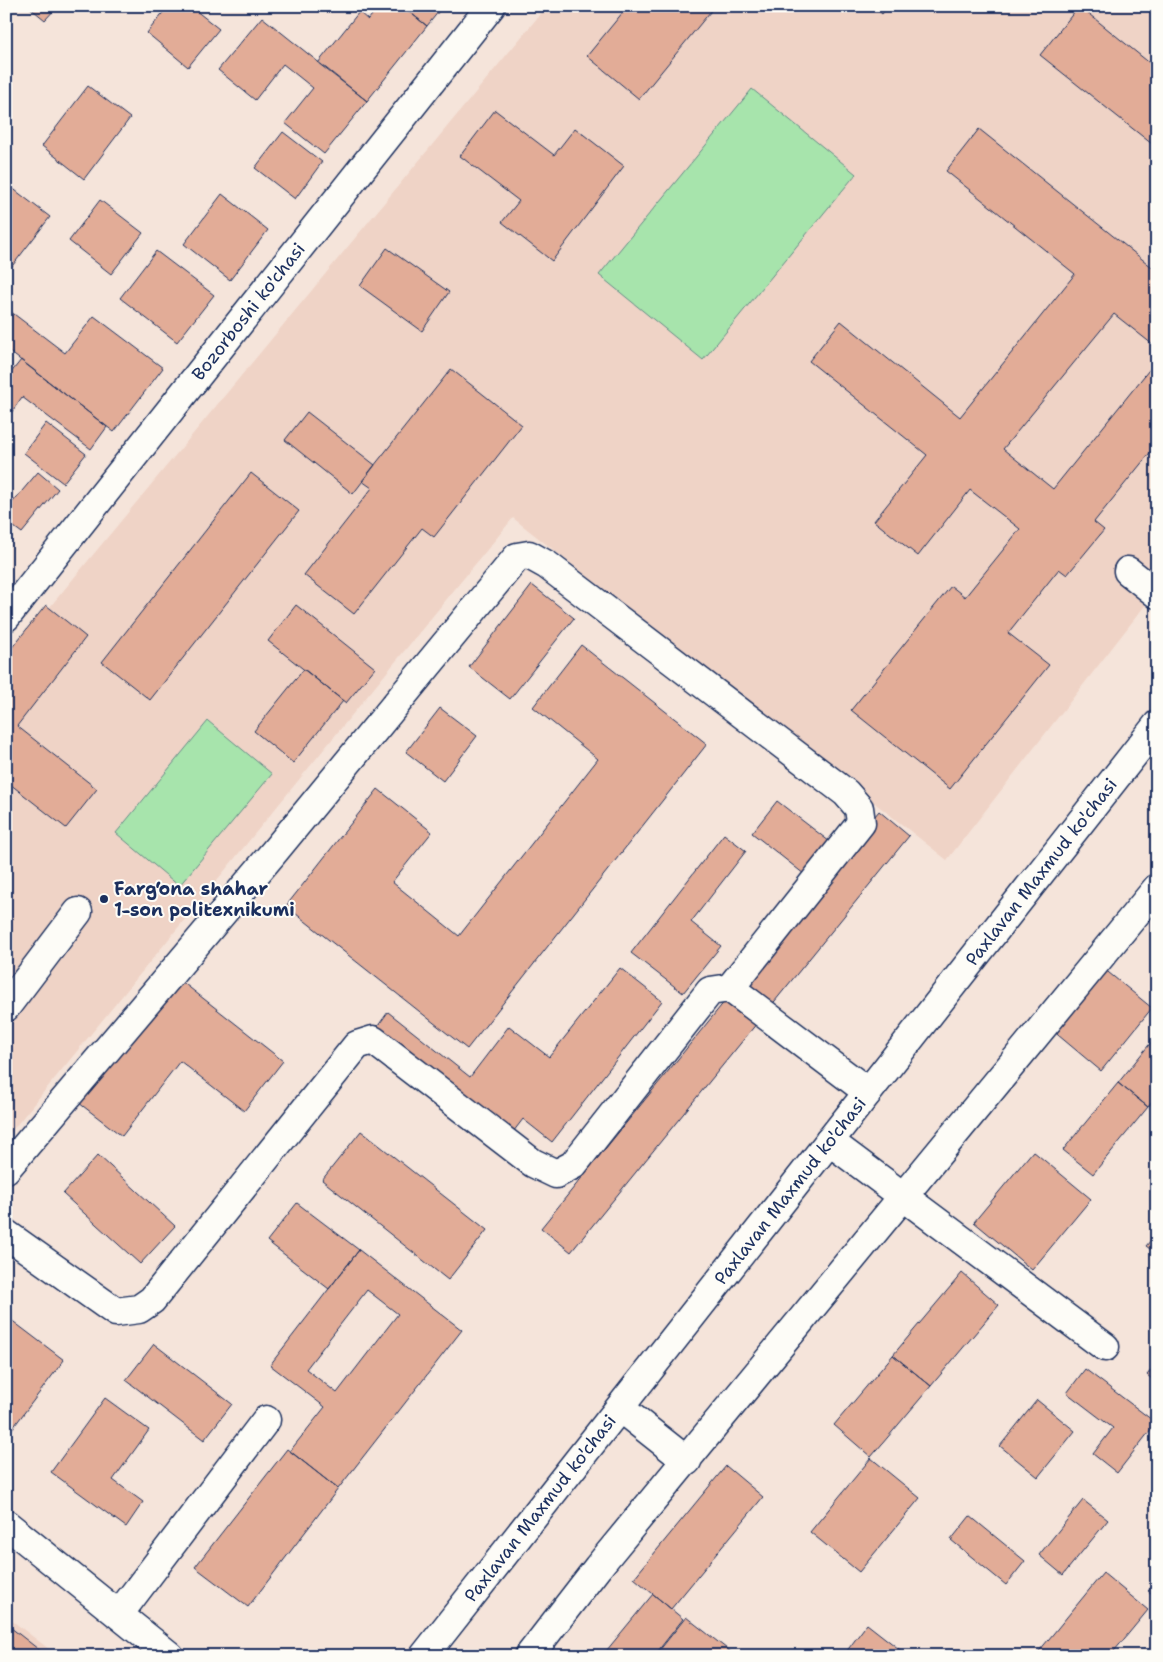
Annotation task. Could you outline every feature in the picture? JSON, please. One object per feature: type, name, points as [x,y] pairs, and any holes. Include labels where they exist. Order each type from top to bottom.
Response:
[{"type":"street","name":"Bozorboshi ko'chasi","points":[[6,617],[491,6]]},
{"type":"street","points":[[6,1169],[274,852],[518,557],[529,555],[546,565],[846,793],[859,808],[861,823],[730,988],[710,991],[573,1165],[556,1174],[532,1163],[373,1040],[358,1045],[152,1300],[139,1309],[116,1312],[6,1234]]},
{"type":"street","points":[[1128,570],[1157,594]]},
{"type":"street","name":"Paxlavan Maxmud ko'chasi","points":[[424,1656],[1157,725]]},
{"type":"street","points":[[529,1656],[598,1568],[1157,888]]},
{"type":"street","points":[[6,1007],[78,912]]},
{"type":"street","points":[[730,988],[868,1092]]},
{"type":"street","points":[[829,1141],[1105,1347]]},
{"type":"street","points":[[620,1408],[687,1460]]},
{"type":"street","points":[[119,1614],[266,1420]]},
{"type":"street","points":[[6,1524],[170,1656]]},
{"type":"shaded area","points":[[547,6],[1157,6],[1157,590],[947,860],[513,518],[6,1138],[6,660]]},
{"type":"shaded area","points":[[6,1616],[58,1656],[6,1656]]},
{"type":"green space","points":[[752,89],[856,174],[703,360],[599,275]]},
{"type":"green space","points":[[208,721],[272,774],[179,886],[116,833]]},
{"type":"building","points":[[28,6],[56,6],[57,7],[45,20]]},
{"type":"building","points":[[168,6],[190,6],[219,29],[188,67],[147,33]]},
{"type":"building","points":[[379,6],[402,6],[427,26],[367,101],[318,63],[359,12],[368,20]]},
{"type":"building","points":[[402,6],[443,6],[427,26]]},
{"type":"building","points":[[628,6],[715,6],[639,99],[587,56]]},
{"type":"building","points":[[873,6],[889,6],[882,14]]},
{"type":"building","points":[[1079,6],[1157,69],[1157,148],[1040,55]]},
{"type":"building","points":[[262,17],[367,101],[324,154],[285,123],[313,88],[283,64],[255,100],[218,70]]},
{"type":"building","points":[[88,86],[130,118],[84,179],[42,146]]},
{"type":"building","points":[[495,110],[554,155],[575,128],[624,166],[552,261],[502,222],[519,201],[460,156]]},
{"type":"building","points":[[979,129],[1157,271],[1157,348],[1114,314],[1003,449],[1053,489],[1157,360],[1157,444],[1094,522],[1104,530],[1067,575],[1059,569],[1008,633],[1049,665],[950,789],[851,710],[951,586],[965,597],[1020,529],[970,490],[918,556],[874,521],[927,455],[809,361],[841,321],[960,417],[1075,274],[946,171]]},
{"type":"building","points":[[283,132],[322,162],[295,199],[255,168]]},
{"type":"building","points":[[7,184],[50,217],[6,274],[6,186]]},
{"type":"building","points":[[222,194],[268,230],[230,280],[184,244]]},
{"type":"building","points":[[100,200],[143,233],[111,274],[69,241]]},
{"type":"building","points":[[387,248],[449,292],[422,331],[360,286]]},
{"type":"building","points":[[156,251],[214,295],[177,342],[120,298]]},
{"type":"building","points":[[6,308],[65,353],[94,316],[163,368],[114,432],[6,349]]},
{"type":"building","points":[[21,360],[107,427],[91,449],[22,397],[11,413],[6,409],[6,379]]},
{"type":"building","points":[[451,369],[522,425],[434,537],[422,528],[354,614],[304,575],[372,488],[362,481]]},
{"type":"building","points":[[307,412],[375,465],[353,494],[285,440]]},
{"type":"building","points":[[46,423],[86,454],[63,483],[24,453]]},
{"type":"building","points":[[38,472],[58,489],[22,533],[6,521],[6,510]]},
{"type":"building","points":[[251,473],[299,511],[150,700],[102,662]]},
{"type":"building","points":[[532,585],[574,618],[510,699],[469,667]]},
{"type":"building","points":[[46,605],[86,637],[17,726],[97,789],[66,828],[10,784],[6,789],[6,655]]},
{"type":"building","points":[[296,605],[375,668],[346,703],[268,641]]},
{"type":"building","points":[[581,645],[707,744],[467,1049],[286,906],[378,789],[432,832],[392,882],[459,936],[598,759],[533,707]]},
{"type":"building","points":[[304,669],[343,701],[293,763],[254,731]]},
{"type":"building","points":[[440,708],[477,736],[443,781],[406,752]]},
{"type":"building","points":[[777,801],[834,845],[809,878],[752,833]]},
{"type":"building","points":[[879,811],[909,836],[571,1252],[541,1228]]},
{"type":"building","points":[[724,834],[746,851],[691,922],[721,946],[683,993],[631,953]]},
{"type":"building","points":[[620,968],[662,1001],[552,1142],[523,1119],[510,1136],[375,1030],[388,1012],[470,1077],[509,1026],[549,1057]]},
{"type":"building","points":[[1103,968],[1152,1008],[1101,1071],[1052,1030]]},
{"type":"building","points":[[176,977],[283,1061],[244,1111],[180,1061],[122,1136],[79,1103]]},
{"type":"building","points":[[1157,1035],[1157,1096],[1148,1107],[1118,1083]]},
{"type":"building","points":[[1118,1083],[1148,1107],[1093,1174],[1063,1150]]},
{"type":"building","points":[[361,1131],[487,1230],[448,1280],[322,1180]]},
{"type":"building","points":[[1033,1151],[1091,1199],[1032,1270],[974,1222]]},
{"type":"building","points":[[98,1155],[175,1226],[140,1264],[63,1194]]},
{"type":"building","points":[[297,1203],[359,1250],[329,1289],[267,1241]]},
{"type":"building","points":[[1157,1233],[1157,1254],[1146,1246]]},
{"type":"building","points":[[359,1250],[462,1330],[338,1489],[290,1451],[325,1407],[270,1365]],"holes":[[[367,1290],[398,1314],[337,1393],[306,1369]]]},
{"type":"building","points":[[962,1273],[999,1305],[931,1386],[893,1355]]},
{"type":"building","points":[[6,1316],[64,1360],[6,1437]]},
{"type":"building","points":[[154,1344],[232,1404],[204,1440],[126,1380]]},
{"type":"building","points":[[893,1355],[931,1386],[871,1457],[834,1425]]},
{"type":"building","points":[[1157,1363],[1157,1383],[1147,1375]]},
{"type":"building","points":[[1085,1369],[1156,1423],[1117,1473],[1093,1454],[1113,1428],[1067,1393]]},
{"type":"building","points":[[105,1398],[149,1430],[113,1480],[143,1502],[126,1527],[51,1472]]},
{"type":"building","points":[[1037,1400],[1075,1431],[1038,1477],[1000,1446]]},
{"type":"building","points":[[287,1449],[338,1489],[248,1607],[195,1567]]},
{"type":"building","points":[[871,1458],[920,1498],[859,1572],[810,1532]]},
{"type":"building","points":[[726,1466],[763,1497],[671,1609],[634,1578]]},
{"type":"building","points":[[1083,1500],[1108,1520],[1063,1575],[1039,1555]]},
{"type":"building","points":[[970,1516],[1025,1561],[1006,1585],[951,1540]]},
{"type":"building","points":[[1103,1573],[1148,1610],[1110,1656],[1035,1656]]},
{"type":"building","points":[[1157,1581],[1157,1597],[1148,1591]]},
{"type":"building","points":[[653,1594],[683,1619],[654,1656],[602,1656]]},
{"type":"building","points":[[686,1617],[736,1656],[655,1656]]},
{"type":"building","points":[[6,1624],[47,1656],[6,1656]]},
{"type":"building","points":[[867,1624],[908,1656],[843,1656]]},
{"type":"place","name":"Farg‘ona shahar 1-son politexnikumi","points":[[104,899]]}]
